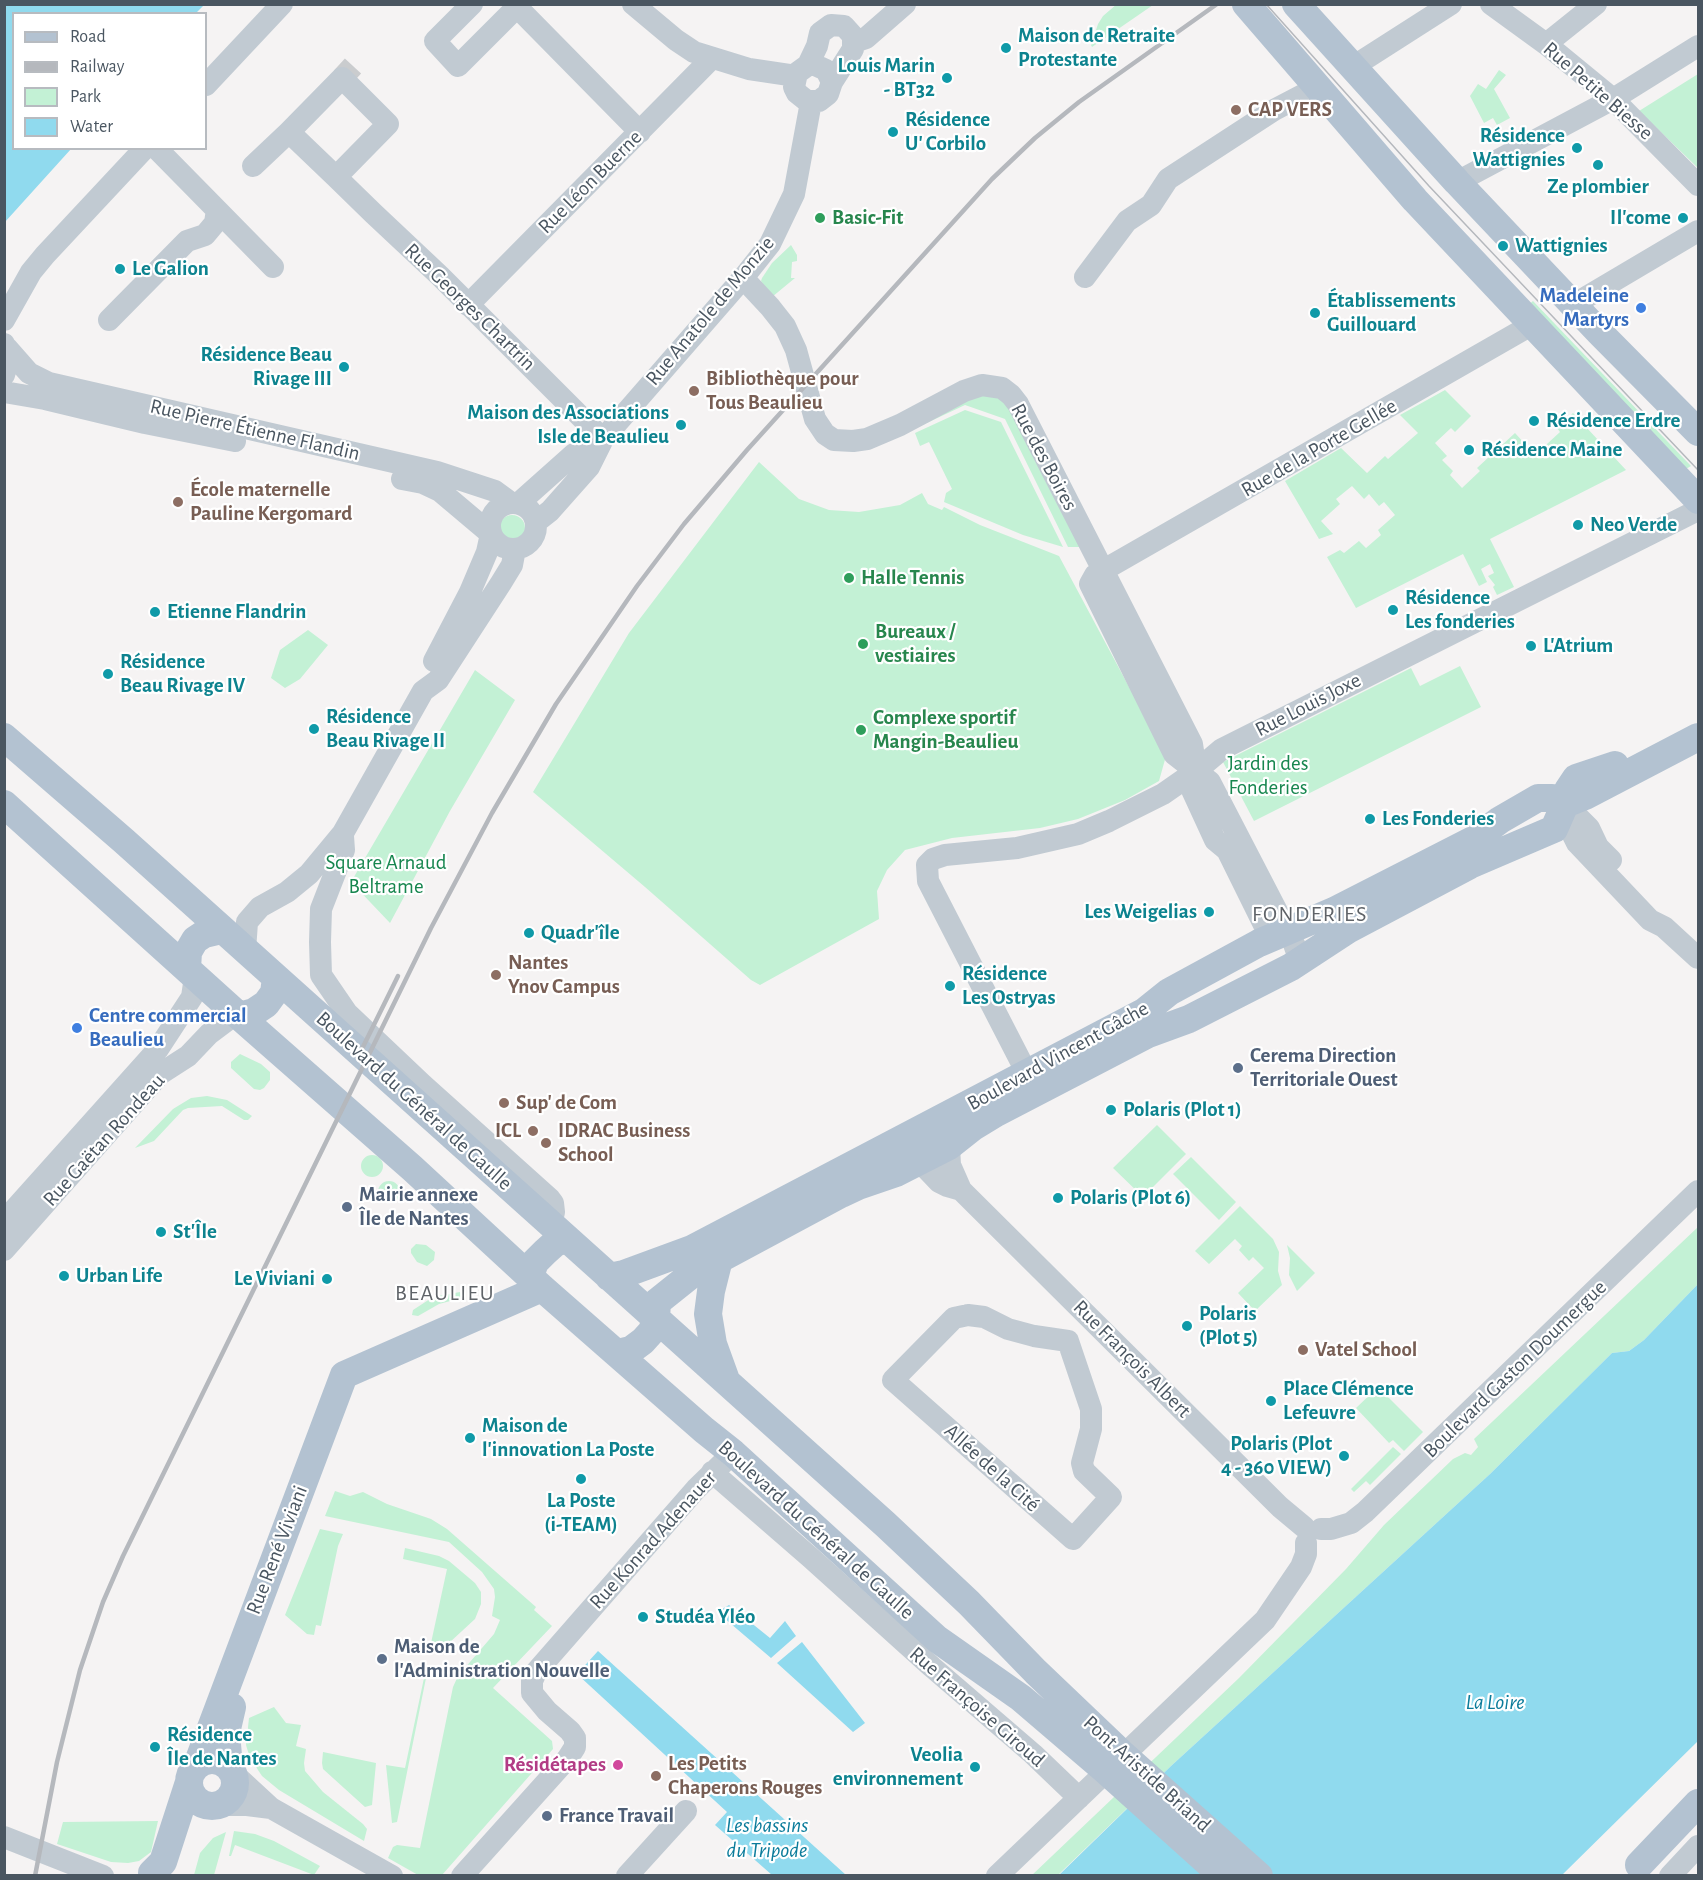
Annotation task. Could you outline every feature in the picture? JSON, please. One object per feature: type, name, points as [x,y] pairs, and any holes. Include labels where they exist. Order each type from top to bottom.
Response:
[{"type":"main road","points":[[1246,4],[1415,200],[1698,500]]},
{"type":"main road","points":[[1296,4],[1351,68],[1456,182],[1698,432]]},
{"type":"main road","name":"Boulevard Vincent Gâche","points":[[609,1277],[624,1274],[692,1249],[1032,1083],[1189,1019],[1300,961],[1349,929],[1398,902],[1501,850],[1554,829],[1565,804],[1568,790],[1576,778],[1609,768],[1698,721]]},
{"type":"main road","name":"Boulevard du Général de Gaulle","points":[[4,737],[124,841],[234,926],[245,951],[885,1524],[969,1603],[1036,1672]]},
{"type":"main road","points":[[1565,804],[1585,796],[1698,737]]},
{"type":"main road","name":"Boulevard Vincent Gâche","points":[[656,1319],[657,1302],[692,1274],[853,1188],[896,1173],[949,1146],[1032,1083],[1144,1012],[1177,988],[1278,935],[1334,910],[1473,840],[1500,820],[1539,798],[1552,798],[1565,804]]},
{"type":"main road","name":"Boulevard du Général de Gaulle","points":[[4,804],[536,1282],[733,1453],[937,1639],[1021,1698]]},
{"type":"main road","points":[[191,973],[188,952],[195,940],[206,933],[234,926]]},
{"type":"main road","points":[[239,1016],[254,1012],[266,1004],[274,993],[276,978]]},
{"type":"main road","points":[[536,1282],[535,1262],[555,1243],[559,1232]]},
{"type":"main road","points":[[719,1258],[708,1314],[713,1344],[729,1384]]},
{"type":"main road","name":"Rue René Viviani","points":[[156,1875],[163,1862],[193,1773],[344,1375],[382,1359],[536,1282]]},
{"type":"main road","points":[[618,1353],[631,1350],[643,1341],[652,1331],[656,1319]]},
{"type":"main road","name":"Rue René Viviani","points":[[231,1769],[226,1733],[229,1716],[253,1644],[361,1378],[382,1359]]},
{"type":"main road","name":"Pont Aristide Briand","points":[[1036,1672],[1121,1753],[1259,1875]]},
{"type":"main road","name":"Pont Aristide Briand","points":[[1021,1698],[1223,1875]]},
{"type":"main road","points":[[205,1761],[222,1762],[231,1769],[235,1789],[231,1797],[218,1805],[206,1806],[194,1799],[190,1791],[193,1773],[205,1761]]},
{"type":"main road","points":[[1639,1872],[1698,1803]]},
{"type":"main road","name":"Rue René Viviani","points":[[156,1875],[181,1859],[191,1824],[202,1813],[218,1805]]},
{"type":"street","points":[[207,84],[282,4]]},
{"type":"street","points":[[472,4],[435,41],[458,66],[519,6],[640,132]]},
{"type":"street","points":[[633,4],[693,52],[749,69],[807,62],[821,67],[830,76],[832,82]]},
{"type":"street","points":[[807,62],[819,53],[829,61],[835,62],[905,4]]},
{"type":"street","points":[[1351,68],[1451,4]]},
{"type":"street","name":"Rue Petite Biesse","points":[[1491,4],[1546,44],[1613,99],[1698,185]]},
{"type":"street","points":[[1546,44],[1596,4]]},
{"type":"street","points":[[832,15],[849,30],[850,50],[832,82],[831,89],[824,98],[811,102],[801,98],[794,87],[820,33],[832,15]]},
{"type":"street","points":[[1456,182],[1613,99],[1698,46]]},
{"type":"street","name":"Rue Léon Buerne","points":[[468,305],[711,58]]},
{"type":"street","points":[[253,166],[290,132],[342,78],[388,124],[336,177]]},
{"type":"street","points":[[1085,277],[1127,221],[1151,205],[1168,179],[1274,110],[1318,87]]},
{"type":"street","name":"Rue Anatole de Monzie","points":[[536,522],[550,511],[588,467],[603,439],[770,244],[794,194],[811,102]]},
{"type":"street","name":"Rue Georges Chartrin","points":[[290,132],[603,439]]},
{"type":"street","points":[[4,320],[31,272],[143,150]]},
{"type":"street","points":[[158,150],[273,267]]},
{"type":"street","points":[[109,320],[187,242],[205,235],[215,223],[217,210]]},
{"type":"street","points":[[1573,305],[1698,231]]},
{"type":"street","name":"Rue des Boires","points":[[743,278],[785,326],[796,350],[815,419],[825,434],[834,440],[867,439],[900,425],[964,391],[982,385],[1002,388],[1011,395],[1018,404],[1103,571]]},
{"type":"street","name":"Rue de la Porte Gellée","points":[[1103,571],[1533,324]]},
{"type":"street","points":[[4,375],[9,363],[6,346]]},
{"type":"street","name":"Rue Pierre Étienne Flandin","points":[[6,346],[29,373],[49,383],[437,472],[495,491],[514,503]]},
{"type":"street","name":"Rue Pierre Étienne Flandin","points":[[4,392],[45,399],[423,483],[453,500],[491,534]]},
{"type":"street","name":"Rue Anatole de Monzie","points":[[514,503],[574,454],[603,439]]},
{"type":"street","points":[[428,687],[427,674],[488,552],[491,534],[489,525],[492,515],[498,508],[514,503],[530,510],[536,522],[536,531],[532,540],[515,549],[501,546],[491,534]]},
{"type":"street","name":"Rue Louis Joxe","points":[[1032,1083],[928,881],[927,865],[933,859],[945,855],[1017,848],[1078,834],[1162,795],[1222,749],[1698,510]]},
{"type":"street","points":[[234,926],[260,907],[288,892],[309,874],[343,834],[423,691],[438,680],[512,565],[515,549]]},
{"type":"street","points":[[1103,571],[1095,575],[1090,584],[1174,754],[1210,782],[1233,843],[1278,935],[1300,961]]},
{"type":"street","points":[[1565,804],[1572,835],[1577,843],[1650,920],[1664,927],[1698,958]]},
{"type":"street","name":"Boulevard du Général de Gaulle","points":[[343,834],[344,850],[321,909],[321,975],[348,1013],[423,1085],[550,1199],[553,1203],[559,1232]]},
{"type":"street","name":"Rue Gaëtan Rondeau","points":[[4,1221],[158,1049],[192,997],[191,973]]},
{"type":"street","name":"Rue Gaëtan Rondeau","points":[[4,1250],[160,1074],[188,1056],[209,1034],[229,1019],[239,1016]]},
{"type":"street","name":"Rue François Albert","points":[[949,1146],[950,1165],[961,1190],[1281,1507],[1311,1533]]},
{"type":"street","name":"Rue François Albert","points":[[919,1161],[939,1182],[961,1190]]},
{"type":"street","name":"Boulevard Gaston Doumergue","points":[[1311,1533],[1351,1522],[1365,1512],[1698,1191]]},
{"type":"street","name":"Allée de la Cité","points":[[968,1315],[984,1317],[1008,1329],[1068,1341],[1091,1409],[1091,1429],[1082,1463],[1084,1471],[1111,1497],[1073,1539],[893,1380],[954,1318],[968,1315]]},
{"type":"street","points":[[1068,1341],[1088,1316]]},
{"type":"street","name":"Rue Konrad Adenauer","points":[[462,1875],[568,1758],[575,1747],[575,1738],[570,1731],[532,1694],[532,1681],[536,1672],[712,1472],[733,1453]]},
{"type":"street","name":"Rue Françoise Giroud","points":[[712,1472],[1079,1798]]},
{"type":"street","points":[[997,1875],[1265,1620],[1301,1568],[1311,1533]]},
{"type":"street","points":[[231,1769],[271,1808],[392,1875]]},
{"type":"street","points":[[218,1805],[271,1808]]},
{"type":"street","points":[[627,1875],[686,1811]]},
{"type":"street","points":[[4,1837],[103,1875]]},
{"type":"street","points":[[1670,1875],[1698,1846]]},
{"type":"green space","points":[[1117,4],[1153,5],[1092,47],[1098,24],[1103,16]]},
{"type":"green space","points":[[1499,70],[1506,75],[1494,89],[1510,118],[1497,125],[1493,118],[1484,123],[1470,96],[1478,84],[1486,89]]},
{"type":"green space","points":[[1698,74],[1698,168],[1639,111]]},
{"type":"green space","points":[[791,245],[797,255],[797,261],[792,262],[791,278],[795,278],[772,297],[761,281],[762,278],[772,263]]},
{"type":"green space","points":[[1533,301],[1691,466],[1686,469],[1528,305]]},
{"type":"green space","points":[[1445,390],[1471,416],[1455,432],[1451,428],[1435,443],[1447,456],[1442,460],[1453,471],[1450,475],[1462,488],[1480,471],[1477,468],[1515,433],[1535,455],[1560,432],[1557,428],[1573,413],[1626,470],[1490,539],[1514,587],[1497,595],[1493,587],[1495,585],[1488,576],[1494,573],[1490,564],[1481,569],[1487,582],[1479,586],[1463,554],[1356,608],[1327,557],[1340,550],[1344,553],[1359,541],[1366,548],[1381,535],[1378,530],[1395,515],[1384,502],[1379,506],[1369,494],[1364,499],[1352,486],[1336,499],[1340,504],[1321,521],[1333,534],[1319,539],[1285,481],[1341,448],[1367,473],[1385,456],[1388,459],[1418,433],[1400,415]]},
{"type":"green space","points":[[989,393],[1011,405],[1080,547],[1068,547],[1005,419],[965,405],[914,429],[977,394]]},
{"type":"green space","points":[[965,410],[1001,422],[1063,547],[1023,535],[944,502],[946,493],[952,489],[929,442],[920,446],[915,433]]},
{"type":"green space","name":"Complexe sportif Mangin-Beaulieu","points":[[759,462],[799,499],[829,510],[859,512],[900,505],[922,493],[928,504],[942,510],[944,507],[980,525],[1059,556],[1166,756],[1159,781],[1125,800],[1078,819],[1040,828],[952,838],[905,850],[887,870],[877,891],[879,919],[760,985],[751,980],[533,792],[629,633]]},
{"type":"green space","points":[[512,515],[521,519],[525,528],[521,537],[512,541],[503,537],[499,528],[503,519]]},
{"type":"green space","points":[[308,630],[328,645],[300,679],[285,688],[271,678],[280,650]]},
{"type":"green space","name":"Jardin des Fonderies","points":[[1460,666],[1481,707],[1254,821],[1223,762],[1411,668],[1420,686]]},
{"type":"green space","name":"Square Arnaud Beltrame","points":[[475,670],[515,700],[450,811],[390,923],[351,882]]},
{"type":"green space","points":[[240,1054],[261,1064],[270,1072],[270,1080],[264,1088],[254,1089],[231,1068],[231,1062]]},
{"type":"green space","points":[[207,1096],[227,1100],[252,1116],[244,1120],[222,1106],[188,1108],[183,1110],[154,1141],[135,1148],[173,1109],[191,1098]]},
{"type":"green space","points":[[1157,1125],[1186,1154],[1143,1197],[1113,1168]]},
{"type":"green space","points":[[372,1155],[380,1158],[383,1166],[380,1174],[372,1177],[364,1174],[361,1166],[364,1158]]},
{"type":"green space","points":[[1191,1157],[1236,1202],[1219,1220],[1173,1174]]},
{"type":"green space","points":[[389,1181],[397,1184],[400,1192],[397,1200],[389,1203],[381,1200],[378,1192],[381,1184]]},
{"type":"green space","points":[[1240,1206],[1273,1239],[1279,1252],[1278,1271],[1282,1285],[1255,1311],[1238,1293],[1264,1268],[1253,1257],[1249,1261],[1239,1250],[1242,1246],[1235,1239],[1209,1264],[1195,1251]]},
{"type":"green space","points":[[1698,1227],[1698,1284],[1644,1340],[1629,1351],[1612,1353],[1490,1474],[1171,1766],[1058,1875],[1031,1876],[1239,1678],[1346,1569],[1384,1525],[1453,1459],[1465,1453],[1471,1455],[1478,1447],[1474,1439]]},
{"type":"green space","points":[[416,1244],[426,1245],[435,1252],[434,1260],[427,1266],[417,1262],[411,1253],[411,1249]]},
{"type":"green space","points":[[1287,1245],[1315,1273],[1297,1291],[1289,1275],[1290,1258]]},
{"type":"green space","points":[[460,1292],[463,1295],[458,1299],[439,1304],[418,1316],[412,1315],[413,1310],[433,1297]]},
{"type":"green space","points":[[1378,1387],[1423,1432],[1404,1451],[1393,1440],[1389,1443],[1356,1408]]},
{"type":"green space","points":[[1393,1447],[1401,1454],[1370,1485],[1366,1481],[1354,1492],[1351,1489]]},
{"type":"green space","points":[[335,1491],[350,1496],[363,1492],[387,1504],[431,1519],[447,1529],[536,1607],[534,1610],[552,1626],[493,1688],[552,1741],[553,1749],[442,1875],[418,1875],[388,1858],[393,1847],[397,1845],[420,1848],[453,1687],[458,1676],[494,1634],[500,1620],[492,1616],[494,1589],[482,1572],[449,1542],[325,1516]]},
{"type":"green space","points":[[320,1529],[343,1534],[338,1546],[321,1626],[316,1625],[314,1635],[307,1634],[285,1615]]},
{"type":"green space","points":[[405,1548],[439,1556],[449,1561],[475,1583],[481,1592],[481,1604],[475,1619],[449,1643],[431,1643],[447,1569],[403,1559]]},
{"type":"green space","points":[[424,1678],[426,1678],[397,1822],[392,1823],[386,1765],[405,1768]]},
{"type":"green space","points":[[274,1707],[286,1723],[301,1725],[296,1746],[306,1749],[305,1771],[323,1792],[363,1824],[367,1829],[364,1841],[279,1790],[262,1776],[250,1758],[246,1745],[249,1718]]},
{"type":"green space","points":[[323,1752],[376,1763],[372,1805],[365,1807],[323,1769]]},
{"type":"green space","points":[[158,1821],[151,1852],[139,1861],[111,1862],[57,1844],[63,1822]]},
{"type":"green space","points":[[234,1831],[255,1834],[274,1841],[320,1866],[314,1875],[235,1845],[229,1856]]},
{"type":"green space","points":[[226,1832],[214,1875],[194,1875],[200,1853],[213,1838]]},
{"type":"water","points":[[5,4],[204,5],[197,12],[12,12],[12,150],[70,150],[5,222]]},
{"type":"water","name":"La Loire","points":[[1698,1284],[1698,1741],[1562,1875],[1058,1876],[1171,1766],[1490,1474],[1612,1353],[1629,1351],[1644,1340]]},
{"type":"water","points":[[729,1605],[770,1638],[785,1621],[796,1636],[771,1658],[717,1612]]},
{"type":"water","points":[[802,1642],[865,1723],[853,1732],[777,1663]]},
{"type":"water","name":"Les bassins du Tripode","points":[[598,1651],[846,1875],[772,1875],[715,1825],[727,1812],[577,1674]]},
{"type":"tunnel","points":[[342,78],[353,66]]},
{"type":"tram line","points":[[1266,4],[1429,186],[1698,470]]},
{"type":"railway","points":[[35,1876],[57,1762],[80,1670],[103,1602],[123,1556],[431,928],[492,813],[556,704],[637,586],[684,524],[747,450],[992,179],[1035,138],[1079,102],[1217,4]]},
{"type":"railway","points":[[358,1057],[398,976]]},
{"type":"place","name":"Maison de Retraite Protestante","points":[[1006,48]]},
{"type":"place","name":"Louis Marin - BT32","points":[[947,78]]},
{"type":"place","name":"CAP VERS","points":[[1236,110]]},
{"type":"place","name":"Résidence U' Corbilo","points":[[893,132]]},
{"type":"place","name":"Résidence Wattignies","points":[[1577,148]]},
{"type":"place","name":"Ze plombier","points":[[1598,165]]},
{"type":"place","name":"Basic-Fit","points":[[820,218]]},
{"type":"place","name":"Il'come","points":[[1683,218]]},
{"type":"place","name":"Wattignies","points":[[1503,246]]},
{"type":"place","name":"Le Galion","points":[[120,269]]},
{"type":"place","name":"Madeleine Martyrs","points":[[1641,308]]},
{"type":"place","name":"Établissements Guillouard","points":[[1315,313]]},
{"type":"place","name":"Résidence Beau Rivage III","points":[[344,367]]},
{"type":"place","name":"Bibliothèque pour Tous Beaulieu","points":[[694,391]]},
{"type":"place","name":"Résidence Erdre","points":[[1534,421]]},
{"type":"place","name":"Maison des Associations Isle de Beaulieu","points":[[681,425]]},
{"type":"place","name":"Résidence Maine","points":[[1469,450]]},
{"type":"place","name":"École maternelle Pauline Kergomard","points":[[178,502]]},
{"type":"place","name":"Neo Verde","points":[[1578,525]]},
{"type":"place","name":"Halle Tennis","points":[[849,578]]},
{"type":"place","name":"Résidence Les fonderies","points":[[1393,610]]},
{"type":"place","name":"Etienne Flandrin","points":[[155,612]]},
{"type":"place","name":"Bureaux / vestiaires","points":[[863,644]]},
{"type":"place","name":"L'Atrium","points":[[1531,646]]},
{"type":"place","name":"Résidence Beau Rivage IV","points":[[108,674]]},
{"type":"place","name":"Résidence Beau Rivage II","points":[[314,729]]},
{"type":"place","name":"Complexe sportif Mangin-Beaulieu","points":[[861,730]]},
{"type":"place","name":"Les Fonderies","points":[[1370,819]]},
{"type":"place","name":"Les Weigelias","points":[[1209,912]]},
{"type":"place","name":"Quadr'île","points":[[529,933]]},
{"type":"place","name":"Nantes Ynov Campus","points":[[496,975]]},
{"type":"place","name":"Résidence Les Ostryas","points":[[950,986]]},
{"type":"place","name":"Centre commercial Beaulieu","points":[[77,1028]]},
{"type":"place","name":"Cerema Direction Territoriale Ouest","points":[[1238,1068]]},
{"type":"place","name":"Sup' de Com","points":[[504,1103]]},
{"type":"place","name":"Polaris (Plot 1)","points":[[1111,1110]]},
{"type":"place","name":"ICL","points":[[533,1131]]},
{"type":"place","name":"IDRAC Business School","points":[[546,1143]]},
{"type":"place","name":"Polaris (Plot 6)","points":[[1058,1198]]},
{"type":"place","name":"Mairie annexe Île de Nantes","points":[[347,1207]]},
{"type":"place","name":"St'Île","points":[[161,1232]]},
{"type":"place","name":"Urban Life","points":[[64,1276]]},
{"type":"place","name":"Le Viviani","points":[[327,1279]]},
{"type":"place","name":"Polaris (Plot 5)","points":[[1187,1326]]},
{"type":"place","name":"Vatel School","points":[[1303,1350]]},
{"type":"place","name":"Place Clémence Lefeuvre","points":[[1271,1401]]},
{"type":"place","name":"Maison de l'innovation La Poste","points":[[470,1438]]},
{"type":"place","name":"Polaris (Plot 4 - 360 VIEW)","points":[[1344,1456]]},
{"type":"place","name":"La Poste (i-TEAM)","points":[[581,1479]]},
{"type":"place","name":"Studéa Yléo","points":[[643,1617]]},
{"type":"place","name":"Maison de l'Administration Nouvelle","points":[[382,1659]]},
{"type":"place","name":"Résidence Île de Nantes","points":[[155,1747]]},
{"type":"place","name":"Résidétapes","points":[[618,1765]]},
{"type":"place","name":"Veolia environnement","points":[[975,1767]]},
{"type":"place","name":"Les Petits Chaperons Rouges","points":[[656,1776]]},
{"type":"place","name":"France Travail","points":[[547,1816]]},
{"type":"district","name":"FONDERIES","points":[[1310,914]]},
{"type":"district","name":"BEAULIEU","points":[[445,1293]]}]
